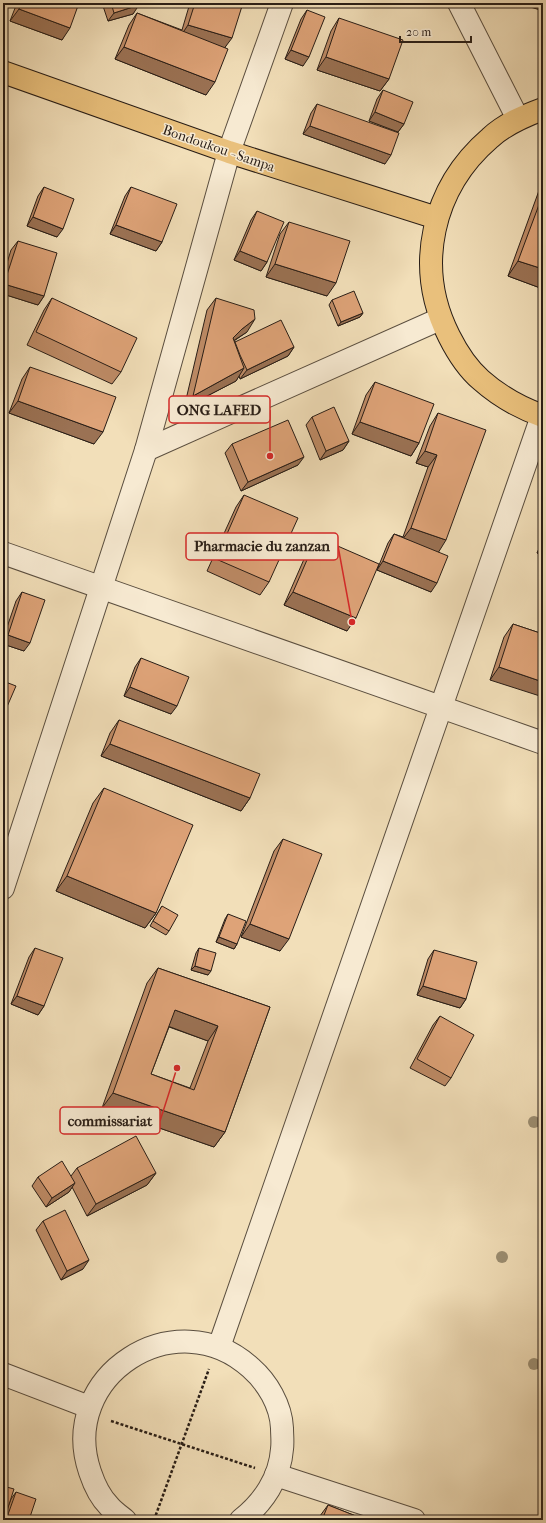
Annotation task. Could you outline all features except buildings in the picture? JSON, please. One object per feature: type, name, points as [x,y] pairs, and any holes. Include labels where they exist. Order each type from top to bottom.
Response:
[{"type":"main road","name":"Bondoukou - Sampa","points":[[3,72],[229,152],[437,218]]},
{"type":"main road","points":[[543,109],[518,119],[491,137],[468,160],[449,188],[437,218],[432,243],[431,269],[434,294],[440,319],[457,352],[480,380],[509,402],[543,416]]},
{"type":"street","points":[[3,888],[146,450],[229,152],[282,3]]},
{"type":"street","points":[[459,3],[518,119]]},
{"type":"street","points":[[146,450],[440,319]]},
{"type":"street","points":[[219,1347],[543,416]]},
{"type":"street","points":[[3,554],[102,587],[543,743]]},
{"type":"street","points":[[125,1520],[109,1506],[94,1485],[85,1459],[84,1433],[89,1407],[102,1384],[119,1364],[142,1350],[167,1342],[193,1341],[219,1347],[241,1359],[261,1377],[274,1399],[282,1424],[282,1450],[276,1475],[267,1494],[253,1510],[241,1520]]},
{"type":"street","points":[[3,1374],[89,1407]]},
{"type":"street","points":[[276,1475],[414,1520]]},
{"type":"path","points":[[154,1520],[219,1347]]},
{"type":"path","points":[[89,1407],[102,1418],[276,1475]]},
{"type":"place","name":"ONG LAFED","points":[[270,456]]},
{"type":"place","name":"Pharmacie du zanzan","points":[[352,622]]},
{"type":"place","name":"commissariat","points":[[177,1068]]}]
